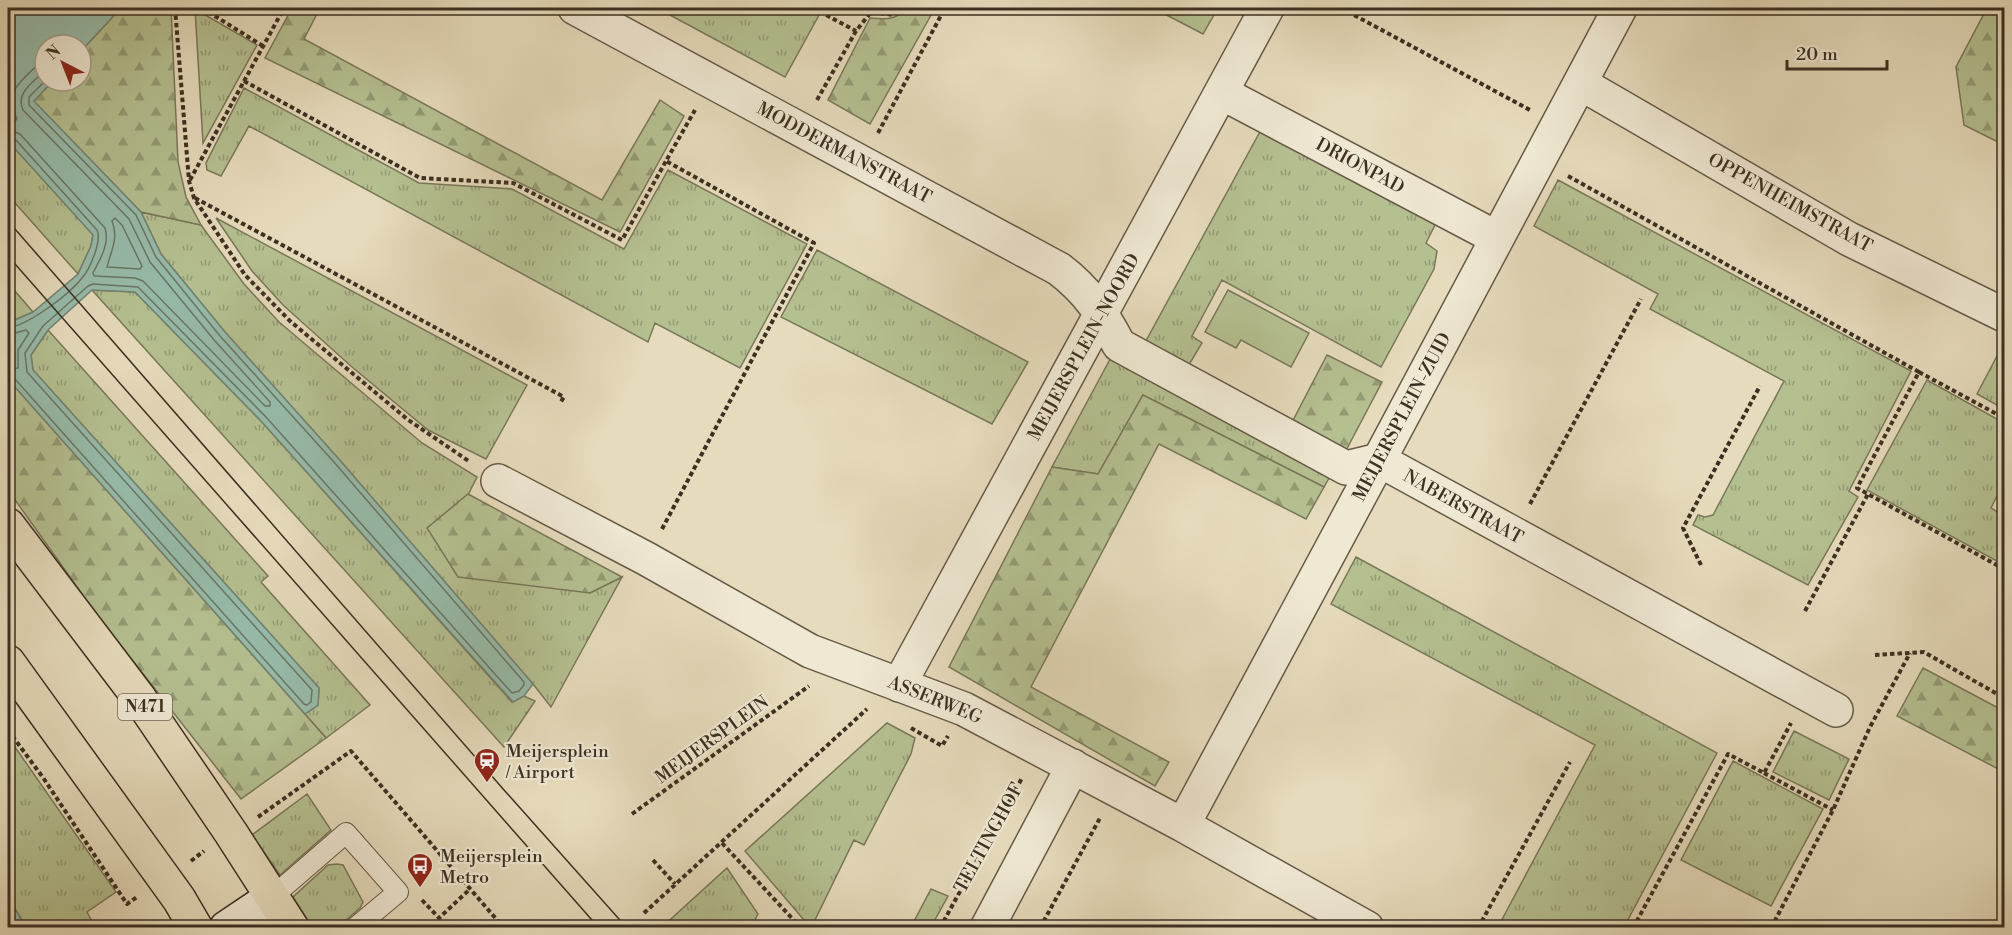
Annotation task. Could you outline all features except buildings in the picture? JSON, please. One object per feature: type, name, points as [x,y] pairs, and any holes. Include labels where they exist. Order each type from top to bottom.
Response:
[{"type":"main road","name":"N471","points":[[8,525],[140,699],[292,927]]},
{"type":"main road","points":[[8,662],[196,927]]},
{"type":"street","name":"MODDERMANSTRAAT","points":[[575,8],[1059,269],[1073,280],[1102,313]]},
{"type":"street","name":"MEIJERSPLEIN-NOORD","points":[[899,685],[1267,8]]},
{"type":"street","name":"MEIJERSPLEIN-ZUID","points":[[1183,825],[1618,8]]},
{"type":"street","name":"OPPENHEIMSTRAAT","points":[[1580,83],[1849,239],[2004,315]]},
{"type":"street","name":"DRIONPAD","points":[[1222,93],[1497,238]]},
{"type":"street","points":[[1102,313],[1119,345],[1346,468],[1379,460]]},
{"type":"street","name":"NABERSTRAAT","points":[[1379,460],[1836,710]]},
{"type":"street","name":"ASSERWEG","points":[[498,481],[645,558],[810,651],[964,709],[1183,825],[1367,927]]},
{"type":"street","points":[[987,927],[1073,766]]},
{"type":"street","points":[[226,927],[272,897]]},
{"type":"lane","points":[[272,897],[346,833],[398,892],[355,927]]},
{"type":"path","points":[[175,8],[189,181],[194,198],[245,275],[290,321],[407,419],[498,481]]},
{"type":"path","points":[[202,8],[263,45]]},
{"type":"path","points":[[189,181],[284,8]]},
{"type":"path","points":[[813,8],[856,31]]},
{"type":"path","points":[[802,130],[856,31],[871,12],[894,15],[898,8]]},
{"type":"path","points":[[862,162],[945,8]]},
{"type":"path","points":[[1341,8],[1557,125]]},
{"type":"path","points":[[243,81],[420,178],[513,183],[622,240],[712,81]]},
{"type":"path","points":[[1539,160],[2004,418]]},
{"type":"path","points":[[645,558],[814,243],[666,161]]},
{"type":"path","points":[[194,198],[564,397],[560,403]]},
{"type":"path","points":[[1514,534],[1641,299]]},
{"type":"path","points":[[1919,372],[1857,488],[2004,569]]},
{"type":"path","points":[[1701,565],[1683,528],[1760,386]]},
{"type":"path","points":[[1805,611],[1868,494]]},
{"type":"path","points":[[1875,656],[1924,652],[2004,698]]},
{"type":"path","points":[[1771,927],[1833,810],[1870,727],[1911,653]]},
{"type":"path","points":[[644,913],[872,705],[899,685]]},
{"type":"path","name":"MEIJERSPLEIN","points":[[632,814],[806,688]]},
{"type":"path","points":[[1764,773],[1807,694]]},
{"type":"path","name":"TELTINGHOF","points":[[940,927],[1038,748]]},
{"type":"path","points":[[1633,927],[1728,754],[1833,810]]},
{"type":"path","points":[[1478,927],[1570,762]]},
{"type":"path","points":[[1040,927],[1115,790]]},
{"type":"path","points":[[722,843],[801,927]]},
{"type":"path","points":[[653,860],[675,884]]},
{"type":"path","points":[[416,893],[439,918],[470,889]]},
{"type":"green space","points":[[121,8],[171,8],[178,162],[186,197],[201,225],[141,212],[33,101],[41,93],[93,93],[93,38]]},
{"type":"green space","points":[[292,8],[320,8],[304,39],[602,200],[660,100],[684,116],[620,232],[265,58]]},
{"type":"green space","points":[[657,8],[805,8],[819,15],[785,77]]},
{"type":"green space","points":[[905,8],[935,8],[870,124],[828,100],[870,18],[894,17]]},
{"type":"green space","points":[[1153,8],[1218,8],[1203,34]]},
{"type":"green space","points":[[1987,8],[2004,8],[2004,145],[1964,125],[1956,67]]},
{"type":"green space","points":[[195,9],[257,45],[203,143]]},
{"type":"green space","points":[[244,88],[419,183],[512,189],[624,249],[668,170],[807,244],[740,368],[655,323],[648,342],[249,126],[221,176],[207,170],[206,163]]},
{"type":"green space","points":[[1262,128],[1438,219],[1426,243],[1437,251],[1434,269],[1381,367],[1222,280],[1192,336],[1202,343],[1184,373],[1141,350]]},
{"type":"green space","points":[[8,141],[93,234],[91,246],[78,274],[8,195]]},
{"type":"green space","points":[[1558,180],[1911,371],[1849,491],[1858,497],[1808,585],[1693,525],[1698,515],[1705,517],[1713,515],[1784,381],[1650,309],[1658,294],[1534,226]]},
{"type":"green space","points":[[141,212],[201,225],[244,284],[279,322],[422,443],[477,477],[468,495],[453,508],[590,593],[622,577],[551,707],[337,457],[225,332],[161,254]]},
{"type":"green space","points":[[216,218],[527,385],[486,459],[428,430],[352,367],[283,305],[252,271]]},
{"type":"green space","points":[[817,250],[1028,362],[992,424],[781,317]]},
{"type":"green space","points":[[8,283],[33,312],[8,323]]},
{"type":"green space","points":[[92,290],[135,292],[261,421],[512,702],[524,696],[535,701],[504,747]]},
{"type":"green space","points":[[1228,290],[1309,333],[1291,367],[1241,340],[1236,348],[1205,332]]},
{"type":"green space","points":[[48,330],[268,576],[261,582],[370,705],[326,738],[305,714],[318,705],[319,688],[33,370],[31,355]]},
{"type":"green space","points":[[1114,352],[1333,471],[1324,487],[1143,395],[1098,474],[1052,467]]},
{"type":"green space","points":[[1327,355],[1382,382],[1342,458],[1288,430]]},
{"type":"green space","points":[[1997,356],[2004,360],[2004,409],[1977,394]]},
{"type":"green space","points":[[8,379],[326,738],[241,799],[97,615],[8,490]]},
{"type":"green space","points":[[1927,380],[2004,423],[2004,482],[1991,508],[2004,516],[2004,565],[1867,490]]},
{"type":"green space","points":[[1143,395],[1324,487],[1306,519],[1159,444],[1031,687],[1169,762],[1155,786],[949,667],[1052,467],[1098,474]]},
{"type":"green space","points":[[468,494],[622,577],[590,593],[458,577],[427,528]]},
{"type":"green space","points":[[1356,557],[1717,753],[1624,927],[1498,927],[1595,745],[1331,604]]},
{"type":"green space","points":[[1923,668],[2004,711],[2004,772],[1897,716]]},
{"type":"green space","points":[[887,723],[915,738],[911,754],[864,845],[854,840],[815,920],[828,927],[810,927],[745,851]]},
{"type":"green space","points":[[1794,731],[1849,759],[1829,800],[1773,772]]},
{"type":"green space","points":[[8,737],[116,892],[87,912],[95,927],[17,927],[24,924],[8,896]]},
{"type":"green space","points":[[1733,761],[1823,809],[1771,906],[1681,860]]},
{"type":"green space","points":[[307,794],[331,830],[280,875],[252,835]]},
{"type":"green space","points":[[328,865],[343,865],[363,902],[360,908],[338,927],[312,927],[293,897]]},
{"type":"green space","points":[[727,868],[758,914],[751,927],[661,928]]},
{"type":"green space","points":[[931,889],[948,896],[931,927],[911,927]]},
{"type":"water","points":[[8,8],[121,8],[93,38],[93,33],[33,33],[33,93],[42,93],[34,101],[141,212],[161,254],[225,332],[337,457],[533,684],[524,696],[513,702],[261,421],[135,292],[92,290],[48,330],[31,355],[33,370],[319,688],[318,705],[305,714],[8,379],[8,323],[33,312],[78,274],[91,246],[93,235],[8,141]]},
{"type":"water","points":[[8,896],[24,925],[11,927],[8,922]]},
{"type":"tram line","points":[[8,221],[627,928]]},
{"type":"tram line","points":[[8,256],[599,928]]},
{"type":"place","name":"Meijersplein / Airport","points":[[487,784]]},
{"type":"place","name":"Meijersplein Metro","points":[[420,889]]}]
